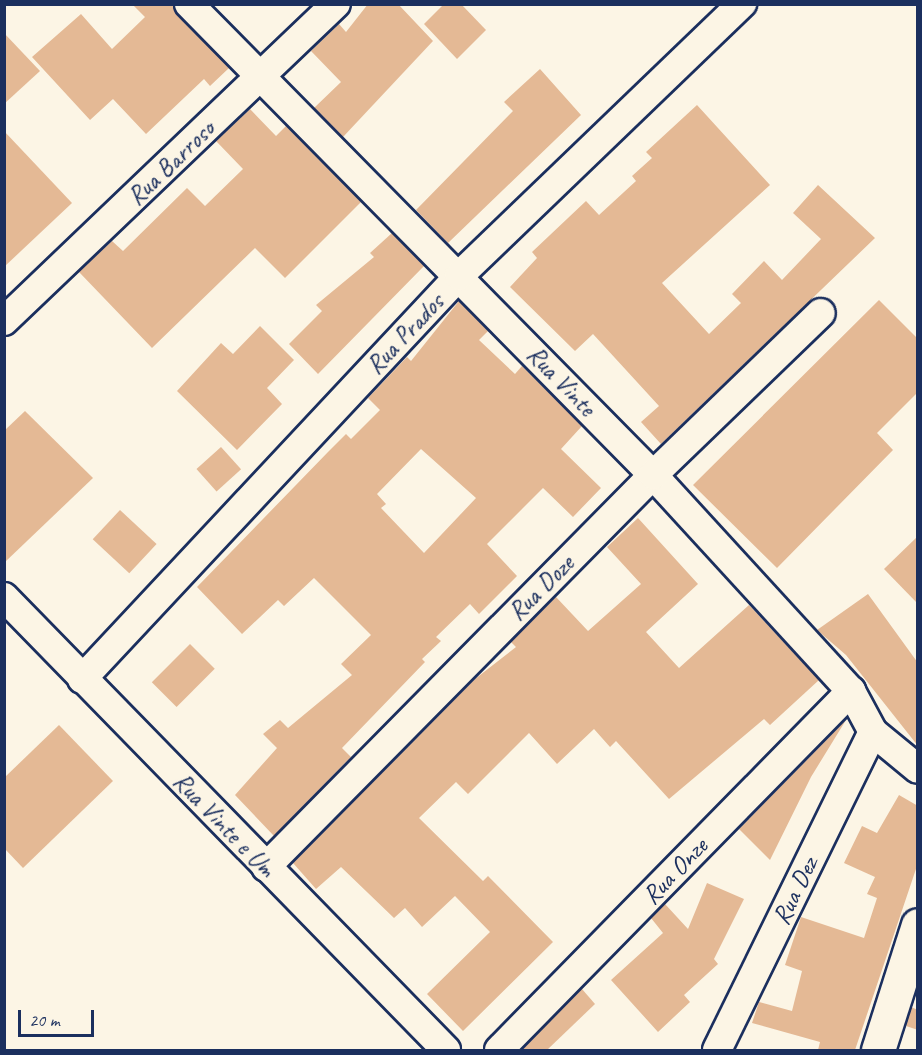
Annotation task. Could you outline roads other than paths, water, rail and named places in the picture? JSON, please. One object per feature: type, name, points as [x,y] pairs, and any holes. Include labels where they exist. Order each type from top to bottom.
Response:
[{"type":"main road","points":[[878,1050],[918,925]]},
{"type":"street","name":"Rua Vinte","points":[[189,4],[653,475],[851,691],[873,732],[918,769]]},
{"type":"street","name":"Rua Barroso","points":[[4,321],[336,4]]},
{"type":"street","name":"Rua Prados","points":[[82,679],[459,276],[742,4]]},
{"type":"street","name":"Rua Doze","points":[[266,867],[653,475],[821,313]]},
{"type":"street","name":"Rua Vinte e Um","points":[[4,597],[446,1050]]},
{"type":"street","name":"Rua Onze","points":[[500,1050],[851,691]]},
{"type":"street","name":"Rua Dez","points":[[717,1050],[873,732]]}]
